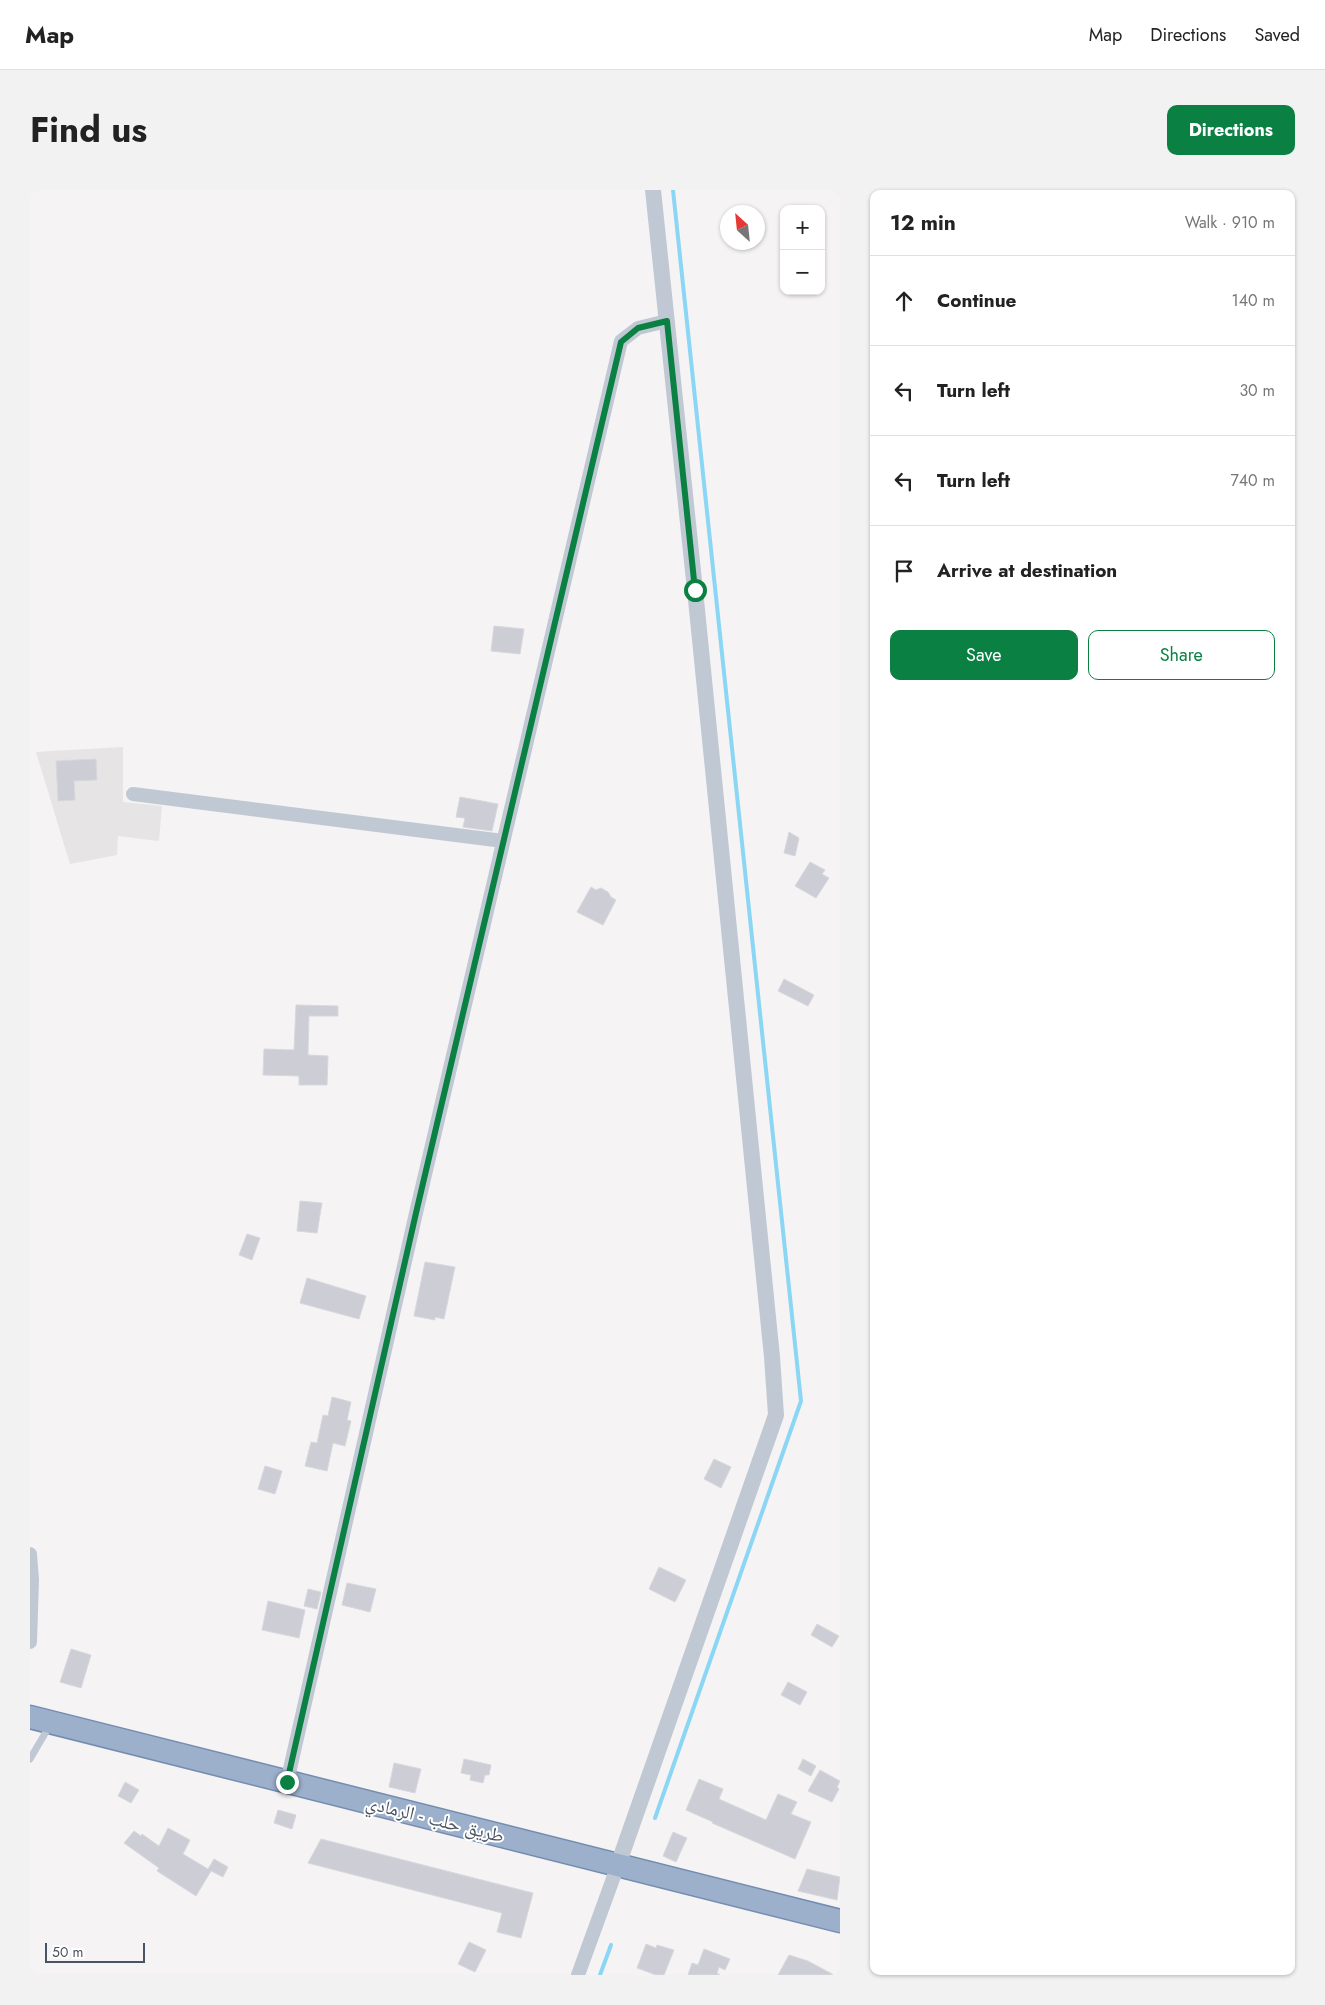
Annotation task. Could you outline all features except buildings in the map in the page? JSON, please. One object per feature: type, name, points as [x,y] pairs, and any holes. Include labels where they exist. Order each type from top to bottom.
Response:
[{"type":"highway","name":"طريق حلب - الرمادي","points":[[30,1717],[840,1921]]},
{"type":"street","points":[[578,1975],[776,1415],[772,1357],[667,321],[652,190]]},
{"type":"street","points":[[287,1782],[416,1213],[621,342],[638,328],[667,321]]},
{"type":"street","points":[[132,794],[503,841]]},
{"type":"street","points":[[30,1554],[32,1580],[30,1642]]},
{"type":"lane","points":[[30,1759],[52,1722]]},
{"type":"shaded area","points":[[123,747],[123,802],[162,806],[159,841],[118,836],[117,855],[70,864],[36,752]]},
{"type":"waterway","points":[[655,1818],[801,1401],[673,190]]},
{"type":"waterway","points":[[600,1975],[611,1945]]},
{"type":"route","points":[[287,1782],[416,1213],[621,342],[638,328],[667,321],[695,590]]}]
